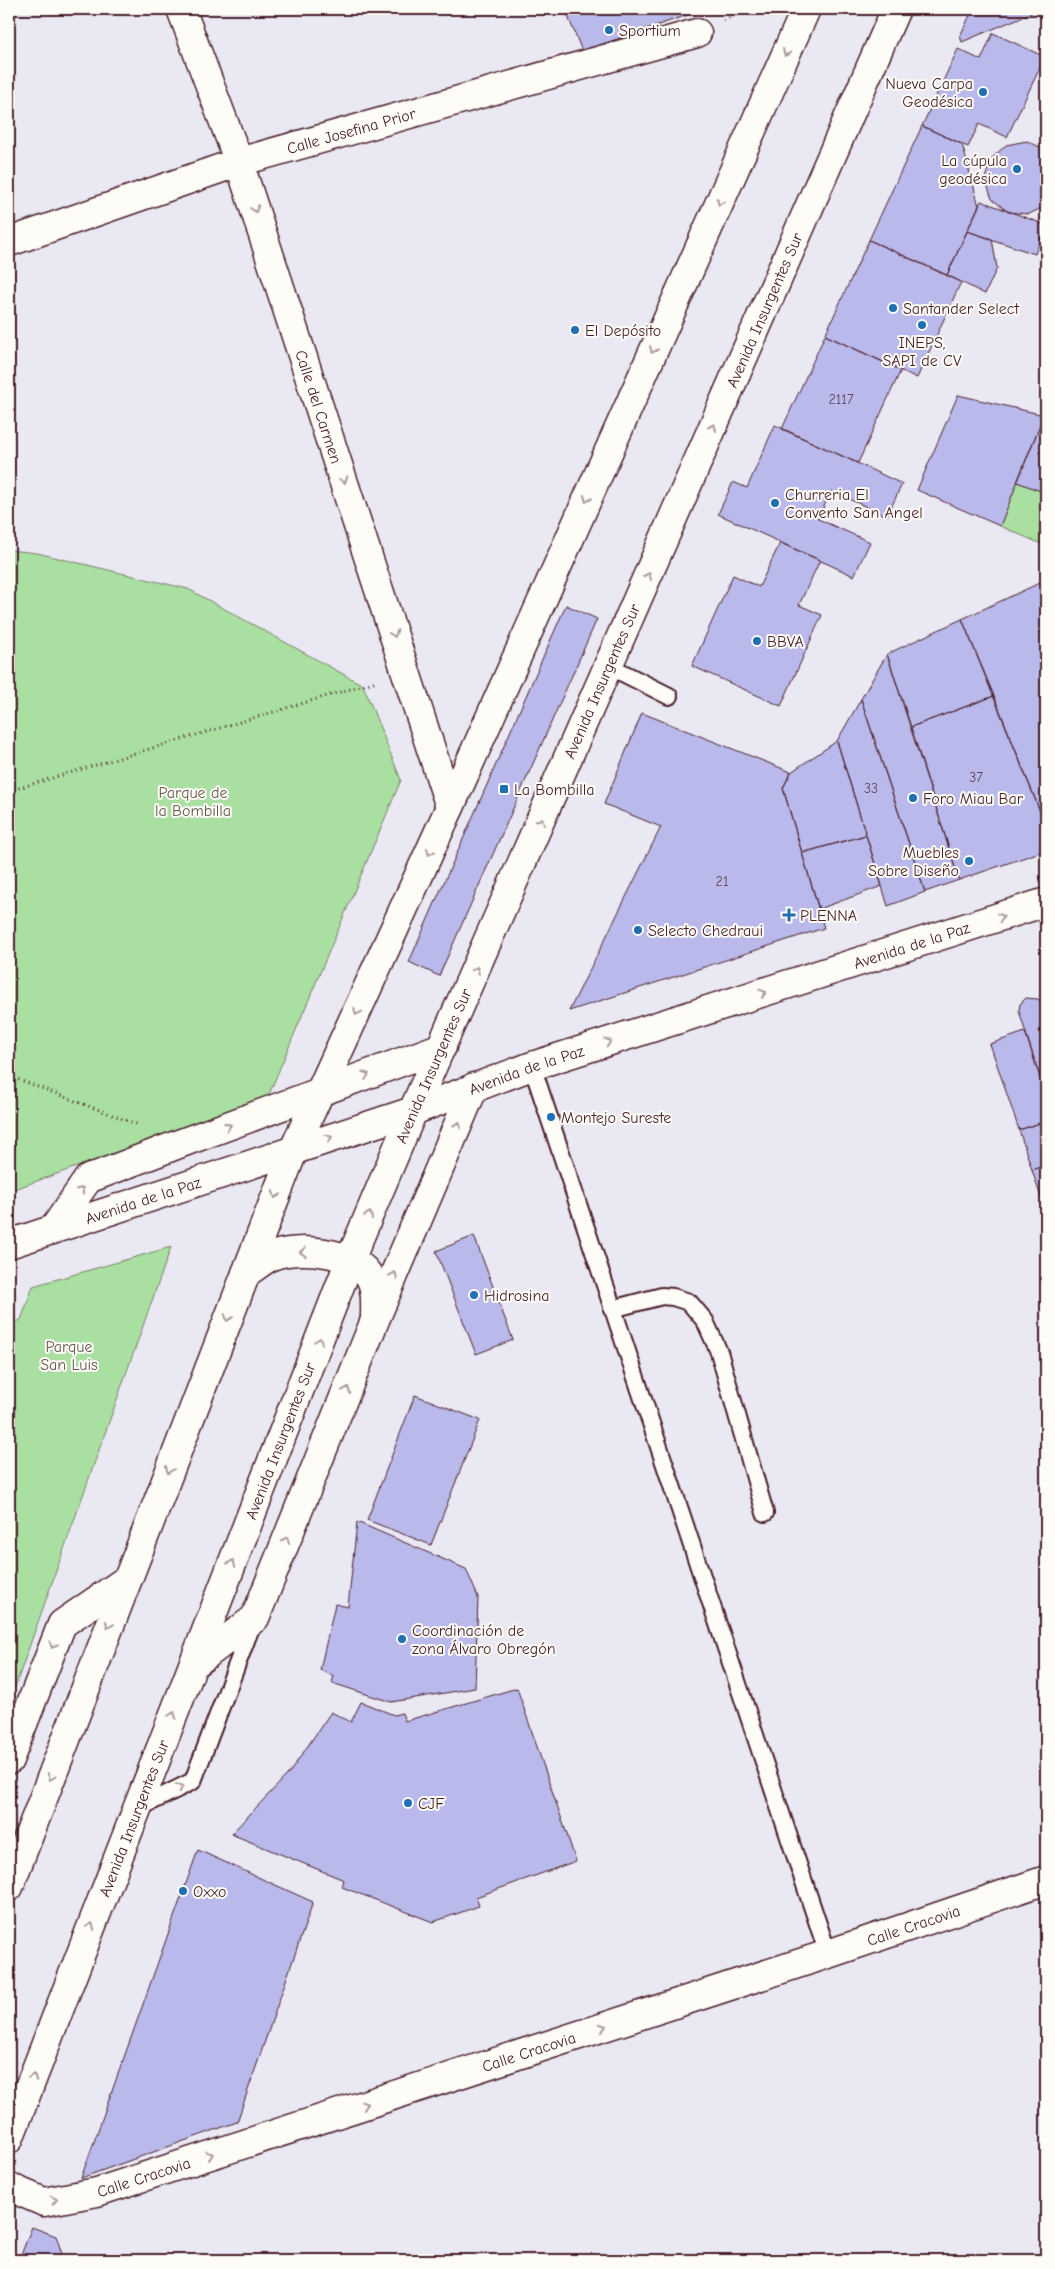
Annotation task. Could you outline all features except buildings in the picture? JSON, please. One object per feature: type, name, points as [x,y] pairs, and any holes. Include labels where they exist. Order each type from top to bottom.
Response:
[{"type":"main road","name":"Calle del Carmen","points":[[181,9],[240,162],[450,808]]},
{"type":"main road","points":[[9,1887],[294,1149],[450,808],[806,9]]},
{"type":"main road","name":"Avenida Insurgentes Sur","points":[[11,2127],[137,1809],[350,1260],[413,1111],[896,9]]},
{"type":"main road","name":"Calle Josefina Prior","points":[[9,242],[240,162],[697,33]]},
{"type":"main road","name":"Avenida de la Paz","points":[[9,1244],[413,1111],[532,1066],[1046,902]]},
{"type":"main road","points":[[53,1230],[88,1180],[184,1142],[442,1047]]},
{"type":"main road","points":[[193,1665],[254,1618],[375,1320],[474,1087]]},
{"type":"main road","points":[[246,1273],[273,1256],[295,1252],[317,1251],[350,1260],[367,1273],[375,1293],[375,1320]]},
{"type":"main road","points":[[9,1760],[62,1624],[126,1580]]},
{"type":"main road","name":"Calle Cracovia","points":[[9,2187],[44,2202],[97,2192],[828,1954],[1046,1880]]},
{"type":"lane","points":[[609,666],[669,696]]},
{"type":"lane","points":[[532,1066],[828,1954]]},
{"type":"lane","points":[[612,1309],[662,1296],[672,1297],[689,1302],[705,1321],[719,1352],[765,1513]]},
{"type":"lane","points":[[137,1809],[193,1781],[254,1618]]},
{"type":"path","points":[[9,791],[407,673]]},
{"type":"path","points":[[9,1076],[184,1142]]},
{"type":"green space","points":[[1017,482],[1046,493],[1046,546],[1000,526]]},
{"type":"green space","name":"Parque de la Bombilla","points":[[9,550],[37,553],[188,589],[363,685],[401,780],[267,1099],[9,1191]]},
{"type":"green space","name":"Parque San Luis","points":[[171,1247],[9,1704],[9,1324],[21,1320],[33,1286]]},
{"type":"place","name":"Sportium","points":[[609,30]]},
{"type":"place","name":"Nueva Carpa Geodésica","points":[[983,92]]},
{"type":"place","name":"La cúpula geodésica","points":[[1017,169]]},
{"type":"place","name":"Santander Select","points":[[893,308]]},
{"type":"place","name":"INEPS, SAPI de CV","points":[[922,325]]},
{"type":"place","name":"El Depósito","points":[[575,330]]},
{"type":"place","name":"Churreria El Convento San Angel","points":[[775,503]]},
{"type":"place","name":"BBVA","points":[[757,641]]},
{"type":"place","name":"La Bombilla","points":[[504,789]]},
{"type":"place","name":"Foro Miau Bar","points":[[913,798]]},
{"type":"place","name":"Muebles Sobre Diseño","points":[[969,861]]},
{"type":"place","name":"PLENNA","points":[[789,915]]},
{"type":"place","name":"Selecto Chedraui","points":[[638,930]]},
{"type":"place","name":"Montejo Sureste","points":[[551,1117]]},
{"type":"place","name":"Hidrosina","points":[[474,1295]]},
{"type":"place","name":"Coordinación de zona Álvaro Obregón","points":[[402,1639]]},
{"type":"place","name":"CJF","points":[[408,1803]]},
{"type":"place","name":"Oxxo","points":[[183,1891]]}]
